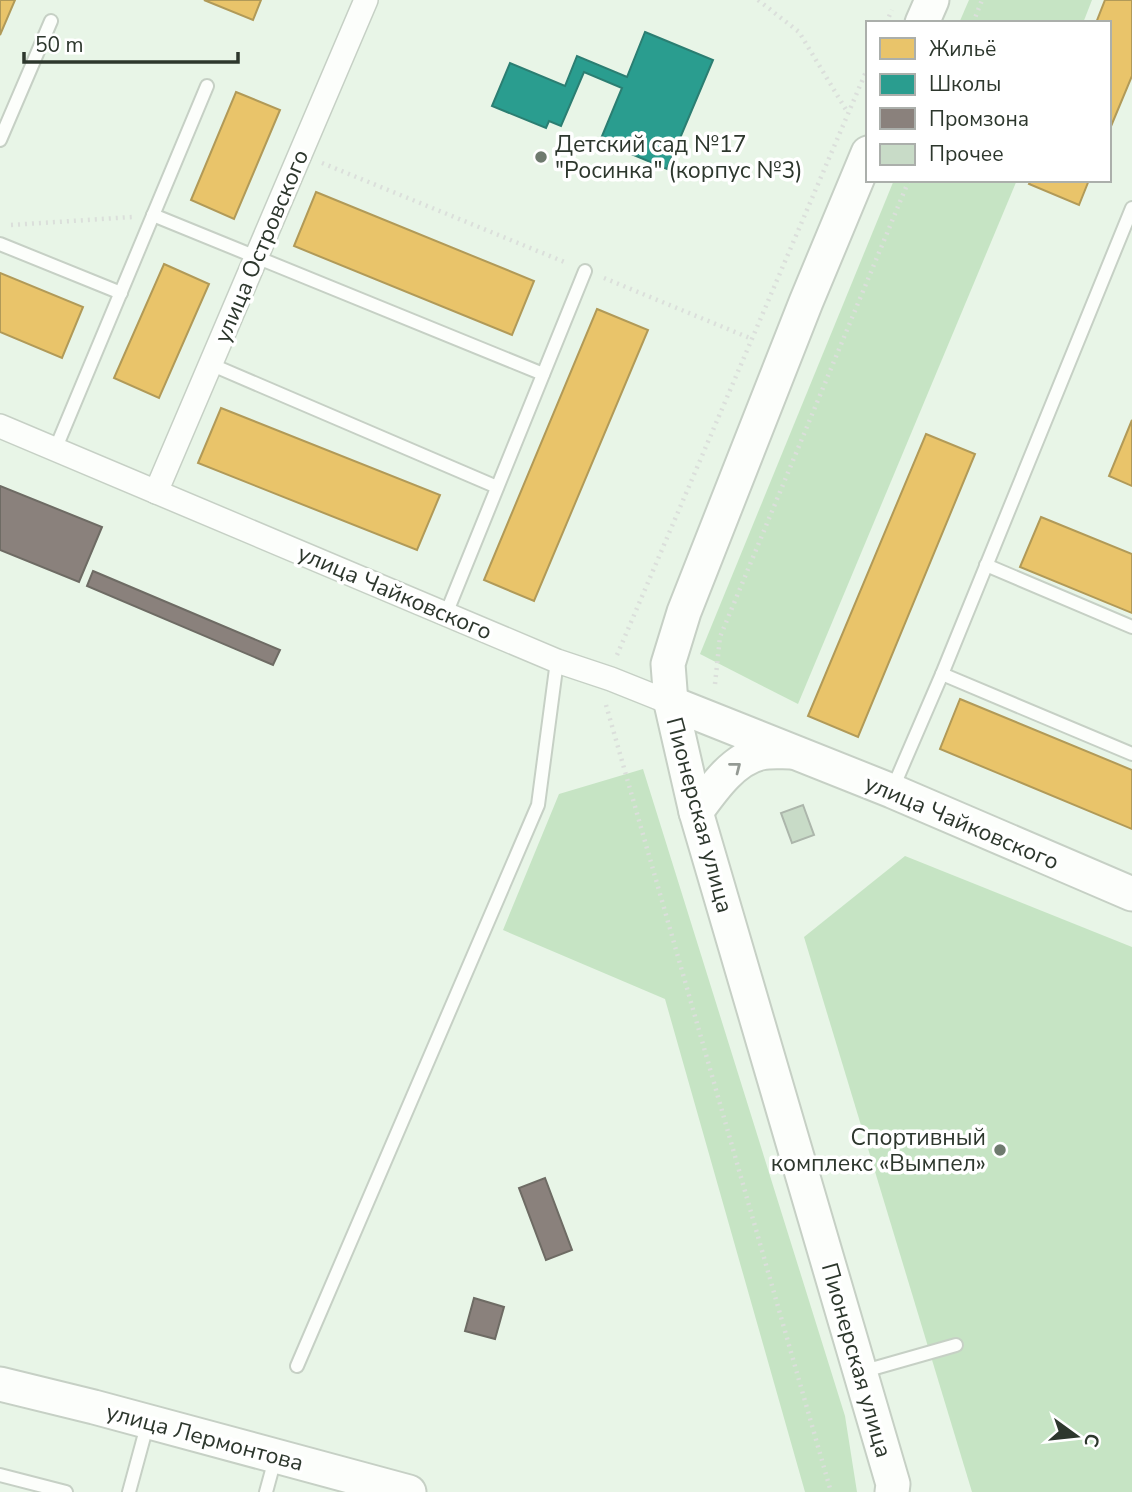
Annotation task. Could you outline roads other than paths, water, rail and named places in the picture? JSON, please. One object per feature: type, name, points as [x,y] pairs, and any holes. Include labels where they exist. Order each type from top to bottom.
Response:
[{"type":"main road","points":[[923,21],[932,0]]},
{"type":"main road","name":"Пионерская улица","points":[[866,158],[684,612],[668,664],[671,703],[696,812],[893,1484],[892,1492]]},
{"type":"main road","name":"улица Чайковского","points":[[671,703],[892,791],[1132,894]]},
{"type":"main road","name":"улица Чайковского","points":[[696,812],[716,784],[739,763],[761,752],[792,752]]},
{"type":"main road","name":"улица Лермонтова","points":[[0,1384],[409,1492]]},
{"type":"street","name":"улица Островского","points":[[156,492],[366,0]]},
{"type":"street","name":"улица Чайковского","points":[[0,426],[557,661],[671,703]]},
{"type":"lane","points":[[0,140],[51,21]]},
{"type":"lane","points":[[55,450],[207,86]]},
{"type":"lane","points":[[892,791],[1132,208]]},
{"type":"lane","points":[[153,215],[543,374]]},
{"type":"lane","points":[[0,244],[121,293]]},
{"type":"lane","points":[[446,614],[585,271]]},
{"type":"lane","points":[[210,364],[497,487]]},
{"type":"lane","points":[[986,565],[1132,627]]},
{"type":"lane","points":[[297,1366],[538,805],[557,661]]},
{"type":"lane","points":[[942,674],[1132,754]]},
{"type":"lane","points":[[860,1372],[956,1345]]},
{"type":"lane","points":[[129,1492],[148,1422]]},
{"type":"lane","points":[[266,1492],[275,1457]]},
{"type":"lane","points":[[0,1475],[66,1492]]},
{"type":"place","name":"Детский сад №17 \"Росинка\" (корпус №3)","points":[[541,157]]},
{"type":"place","name":"Спортивный комплекс «Вымпел»","points":[[1000,1150]]}]
